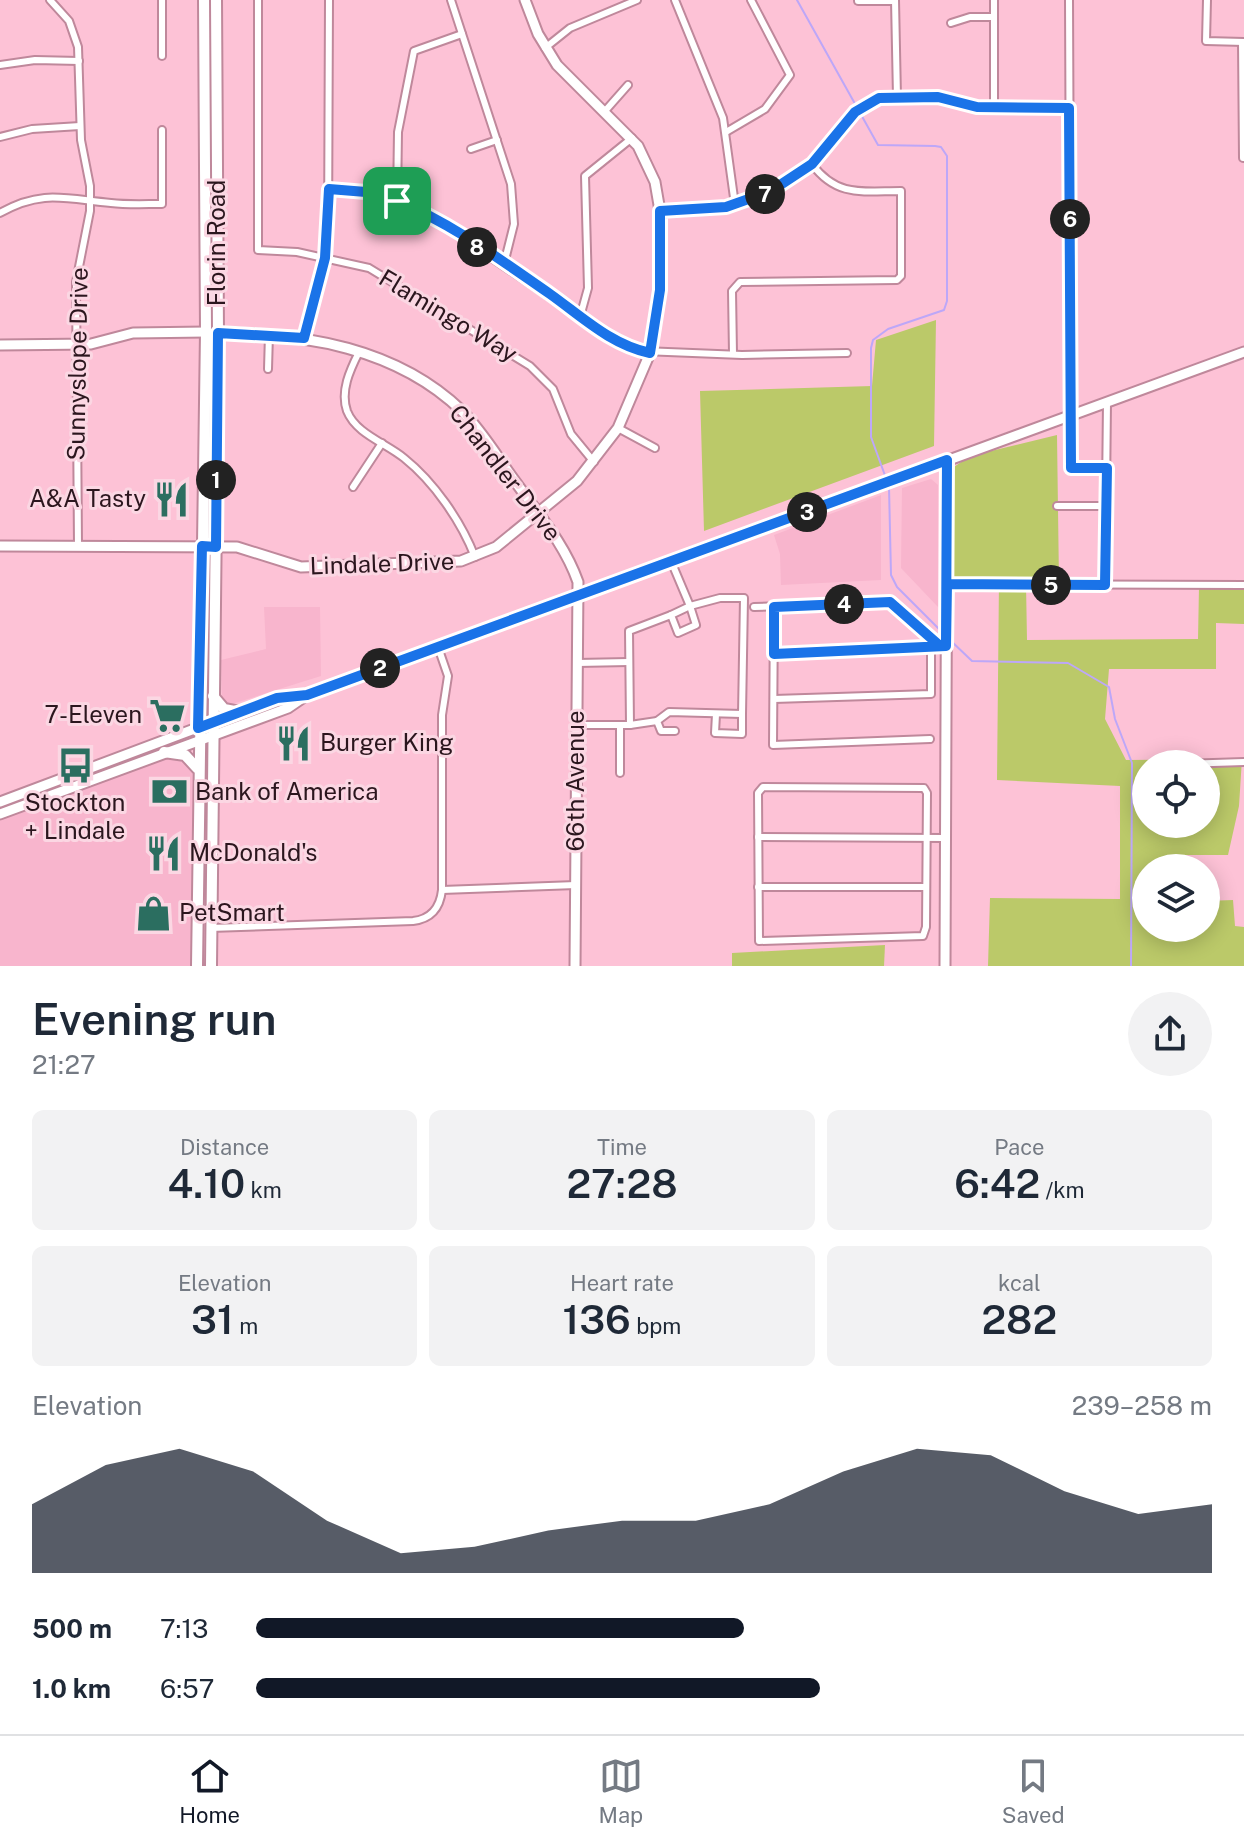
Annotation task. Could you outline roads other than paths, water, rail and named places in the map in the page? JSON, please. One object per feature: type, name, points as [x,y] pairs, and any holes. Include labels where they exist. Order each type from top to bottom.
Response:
[{"type":"main road","name":"Florin Road","points":[[197,966],[197,768],[206,332],[204,0]]},
{"type":"main road","name":"Florin Road","points":[[211,966],[218,333],[216,0]]},
{"type":"main road","points":[[206,316],[218,333]]},
{"type":"main road","points":[[206,332],[217,349]]},
{"type":"main road","points":[[213,696],[224,709],[240,712]]},
{"type":"main road","points":[[164,752],[185,755],[197,768]]},
{"type":"street","name":"Sunnyslope Drive","points":[[50,0],[72,27],[79,61],[80,126],[91,200],[77,273],[78,546]]},
{"type":"street","points":[[162,0],[162,56]]},
{"type":"street","name":"Flamingo Way","points":[[258,0],[258,250],[325,258],[383,274],[536,370],[557,395],[574,440],[594,462]]},
{"type":"street","points":[[304,338],[325,258],[329,189],[329,0]]},
{"type":"street","points":[[451,0],[511,184],[514,211],[512,237],[504,264]]},
{"type":"street","name":"Lindale Drive","points":[[0,546],[202,546],[250,549],[280,563],[301,567],[461,561],[490,551],[539,515],[594,462],[618,428],[650,353],[660,290],[660,211],[650,170],[632,138],[567,76],[545,48],[525,0]]},
{"type":"street","points":[[606,0],[611,11]]},
{"type":"street","points":[[545,48],[570,28],[637,0]]},
{"type":"street","points":[[675,0],[713,90],[726,132],[735,205]]},
{"type":"street","points":[[726,132],[765,109],[790,75],[751,0]]},
{"type":"street","points":[[858,1],[895,0],[897,97]]},
{"type":"street","points":[[994,0],[994,108]]},
{"type":"street","points":[[1069,0],[1071,468],[1107,468]]},
{"type":"street","points":[[1207,0],[1206,41],[1243,42],[1243,158]]},
{"type":"street","points":[[951,23],[964,18],[994,17]]},
{"type":"street","points":[[397,201],[398,132],[414,51],[462,34]]},
{"type":"street","points":[[0,65],[35,60],[79,61]]},
{"type":"street","points":[[605,111],[628,85]]},
{"type":"street","points":[[660,211],[735,205],[771,191],[812,164],[852,115],[866,104],[897,97],[938,97],[970,106],[1069,108]]},
{"type":"street","points":[[0,137],[32,129],[80,126]]},
{"type":"street","points":[[0,213],[41,198],[162,204],[162,130]]},
{"type":"street","points":[[580,317],[588,288],[585,176],[632,138]]},
{"type":"street","points":[[471,149],[497,140]]},
{"type":"street","points":[[733,354],[732,291],[740,282],[897,280],[901,276],[901,191],[847,192],[830,183],[812,164]]},
{"type":"street","points":[[329,189],[366,192],[428,215],[613,338],[650,353],[847,353]]},
{"type":"street","points":[[0,345],[76,344],[133,333],[206,332]]},
{"type":"street","name":"Chandler Drive","points":[[218,333],[304,338],[359,352],[398,368],[459,409],[563,548],[578,582],[578,596]]},
{"type":"street","points":[[268,369],[269,334]]},
{"type":"street","points":[[359,352],[347,381],[346,409],[357,426],[422,476],[467,536],[475,557]]},
{"type":"street","points":[[0,802],[198,733],[213,736],[288,708],[307,695],[1244,352]]},
{"type":"street","points":[[1105,585],[1107,402]]},
{"type":"street","points":[[618,428],[655,448]]},
{"type":"street","points":[[353,487],[382,443]]},
{"type":"street","points":[[945,966],[947,460]]},
{"type":"street","points":[[1057,506],[1106,506]]},
{"type":"street","points":[[671,561],[696,625],[678,633],[671,615]]},
{"type":"street","points":[[947,584],[1244,585]]},
{"type":"street","name":"66th Avenue","points":[[575,966],[578,596]]},
{"type":"street","points":[[630,725],[629,631],[690,606],[720,598],[744,598],[742,734],[715,733],[716,714]]},
{"type":"street","points":[[754,607],[890,602],[944,644]]},
{"type":"street","points":[[774,607],[773,745],[930,739]]},
{"type":"street","points":[[774,654],[931,648],[944,644]]},
{"type":"street","points":[[197,929],[419,920],[436,910],[442,890],[442,715],[448,676],[438,647]]},
{"type":"street","points":[[774,699],[931,694],[931,648]]},
{"type":"street","points":[[577,663],[629,662]]},
{"type":"street","points":[[0,814],[164,752],[212,722],[277,698],[307,695]]},
{"type":"street","points":[[577,725],[630,725],[657,721],[669,712],[742,714]]},
{"type":"street","points":[[657,721],[661,731],[675,731]]},
{"type":"street","points":[[620,725],[620,773]]},
{"type":"street","points":[[1220,763],[1244,762]]},
{"type":"street","points":[[798,787],[924,788],[926,931],[921,937],[766,943],[758,939],[758,837],[759,790],[798,787]]},
{"type":"street","points":[[758,837],[945,838]]},
{"type":"street","points":[[442,890],[576,885]]},
{"type":"street","points":[[758,887],[926,887]]},
{"type":"waterway","points":[[797,0],[878,145],[935,146],[941,147],[947,156],[947,301],[944,310],[888,329],[873,340],[871,348],[871,437],[887,481]]},
{"type":"waterway","points":[[889,487],[891,575],[897,587],[942,632]]},
{"type":"waterway","points":[[949,639],[972,661],[1068,663],[1109,687],[1115,719],[1132,763],[1131,966]]},
{"type":"place","name":"A&A Tasty","points":[[172,499]]},
{"type":"place","name":"7-Eleven","points":[[168,715]]},
{"type":"place","name":"Burger King","points":[[294,743]]},
{"type":"place","name":"Stockton + Lindale","points":[[75,766]]},
{"type":"place","name":"Bank of America","points":[[169,792]]},
{"type":"place","name":"McDonald's","points":[[163,853]]},
{"type":"place","name":"PetSmart","points":[[153,913]]}]
